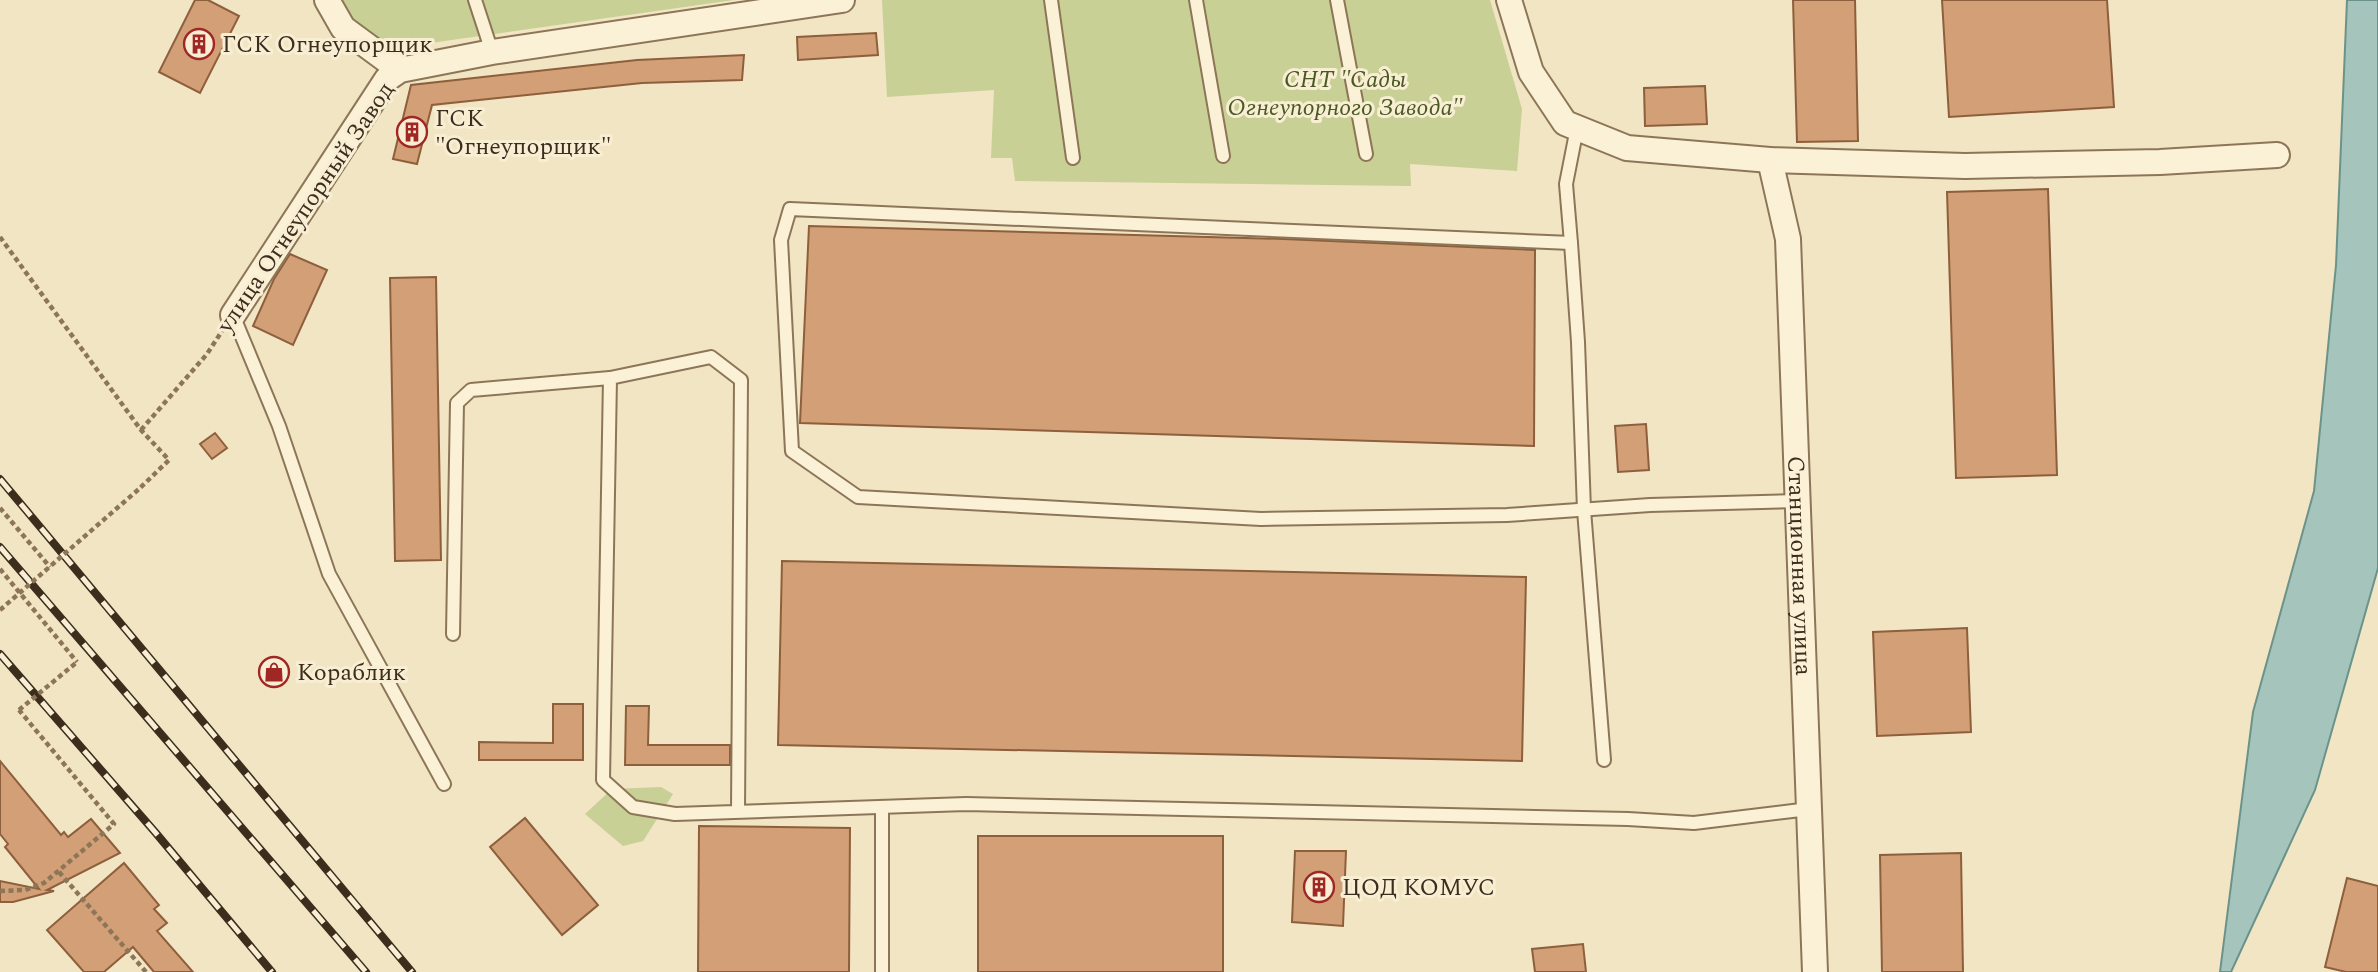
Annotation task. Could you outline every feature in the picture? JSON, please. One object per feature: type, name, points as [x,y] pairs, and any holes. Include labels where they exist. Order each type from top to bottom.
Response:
[{"type":"street","points":[[327,0],[343,28],[400,70]]},
{"type":"street","name":"улица Огнеупорный Завод","points":[[233,315],[387,79],[400,70],[492,52],[842,0]]},
{"type":"street","points":[[1509,0],[1531,72],[1565,123],[1627,148],[1770,160],[1965,166],[2160,162],[2277,155]]},
{"type":"street","name":"Станционная улица","points":[[1770,160],[1788,239],[1815,972]]},
{"type":"lane","points":[[475,0],[492,52]]},
{"type":"lane","points":[[1051,0],[1073,158]]},
{"type":"lane","points":[[1196,0],[1223,156]]},
{"type":"lane","points":[[1337,0],[1366,154]]},
{"type":"lane","points":[[1577,128],[1566,184],[1578,342],[1584,510],[1604,760]]},
{"type":"lane","points":[[1571,243],[790,209],[780,240],[792,451],[858,497],[1261,519],[1507,515],[1650,505],[1798,501]]},
{"type":"lane","points":[[233,315],[279,426],[329,574],[444,784]]},
{"type":"lane","points":[[453,634],[457,403],[471,390],[610,378],[711,357],[741,380],[738,812]]},
{"type":"lane","points":[[610,378],[603,780],[633,807],[675,814],[966,804],[1628,819],[1694,823],[1809,809]]},
{"type":"lane","points":[[882,807],[882,972]]},
{"type":"path","points":[[0,237],[141,430],[169,460],[0,610]]},
{"type":"path","name":"улица Огнеупорный Завод","points":[[141,430],[207,354],[233,315]]},
{"type":"path","points":[[0,508],[50,567]]},
{"type":"path","points":[[0,569],[77,662],[19,710],[114,824],[44,883],[25,890],[0,891]]},
{"type":"path","points":[[59,872],[146,972]]},
{"type":"green space","points":[[331,0],[734,0],[381,50]]},
{"type":"green space","name":"СНТ \"Сады Огнеупорного Завода\"","points":[[882,0],[1490,0],[1522,109],[1517,171],[1410,164],[1411,186],[1015,181],[1012,158],[991,158],[994,90],[887,97]]},
{"type":"green space","points":[[661,787],[673,794],[643,841],[623,846],[585,814],[612,789]]},
{"type":"water","points":[[2347,0],[2378,0],[2378,568],[2315,790],[2231,972],[2220,972],[2253,712],[2314,491],[2336,265]]},
{"type":"building","name":"ГСК Огнеупорщик","points":[[195,0],[208,0],[239,16],[200,93],[159,72]]},
{"type":"building","points":[[1793,0],[1855,0],[1858,141],[1797,142]]},
{"type":"building","points":[[1942,0],[2107,0],[2114,107],[1949,117]]},
{"type":"building","points":[[876,33],[878,55],[798,60],[797,37]]},
{"type":"building","name":"ГСК \"Огнеупорщик\"","points":[[744,55],[742,80],[642,83],[432,105],[417,164],[393,159],[411,85],[637,60]]},
{"type":"building","points":[[1705,86],[1707,124],[1645,126],[1644,88]]},
{"type":"building","points":[[2048,189],[2057,475],[1956,478],[1947,192]]},
{"type":"building","points":[[809,226],[1284,239],[1535,250],[1534,446],[800,423]]},
{"type":"building","points":[[290,254],[327,270],[293,345],[253,326],[274,279]]},
{"type":"building","points":[[436,277],[441,560],[395,561],[390,278]]},
{"type":"building","points":[[1646,424],[1649,470],[1618,472],[1615,426]]},
{"type":"building","points":[[215,433],[227,448],[212,459],[200,444]]},
{"type":"building","points":[[782,561],[1526,577],[1522,761],[778,745]]},
{"type":"building","points":[[1967,628],[1971,732],[1877,736],[1873,632]]},
{"type":"building","points":[[553,704],[583,704],[583,760],[479,760],[479,742],[553,743]]},
{"type":"building","points":[[626,706],[649,706],[648,745],[730,745],[730,765],[625,765]]},
{"type":"building","points":[[0,761],[61,835],[64,832],[68,837],[91,819],[120,853],[47,890],[54,891],[13,902],[0,902],[0,881],[39,889],[5,847],[8,844],[0,834]]},
{"type":"building","points":[[525,818],[598,905],[562,935],[490,847]]},
{"type":"building","points":[[699,826],[850,828],[849,972],[698,972]]},
{"type":"building","points":[[978,836],[1223,836],[1223,972],[978,972]]},
{"type":"building","name":"ЦОД КОМУС","points":[[1295,851],[1346,851],[1343,926],[1292,922]]},
{"type":"building","points":[[1961,853],[1963,972],[1882,972],[1880,855]]},
{"type":"building","points":[[124,863],[159,905],[154,909],[167,923],[157,931],[193,972],[154,972],[133,947],[104,972],[84,972],[47,930]]},
{"type":"building","points":[[2347,878],[2378,886],[2378,972],[2346,972],[2325,967]]},
{"type":"building","points":[[1583,944],[1586,972],[1535,972],[1532,949]]},
{"type":"railway","points":[[0,479],[412,972]]},
{"type":"railway","points":[[0,547],[366,972]]},
{"type":"railway","points":[[0,654],[272,972]]},
{"type":"place","name":"ГСК Огнеупорщик","points":[[199,44]]},
{"type":"place","name":"ГСК \"Огнеупорщик\"","points":[[412,132]]},
{"type":"place","name":"Кораблик","points":[[274,672]]},
{"type":"place","name":"ЦОД КОМУС","points":[[1319,887]]}]
